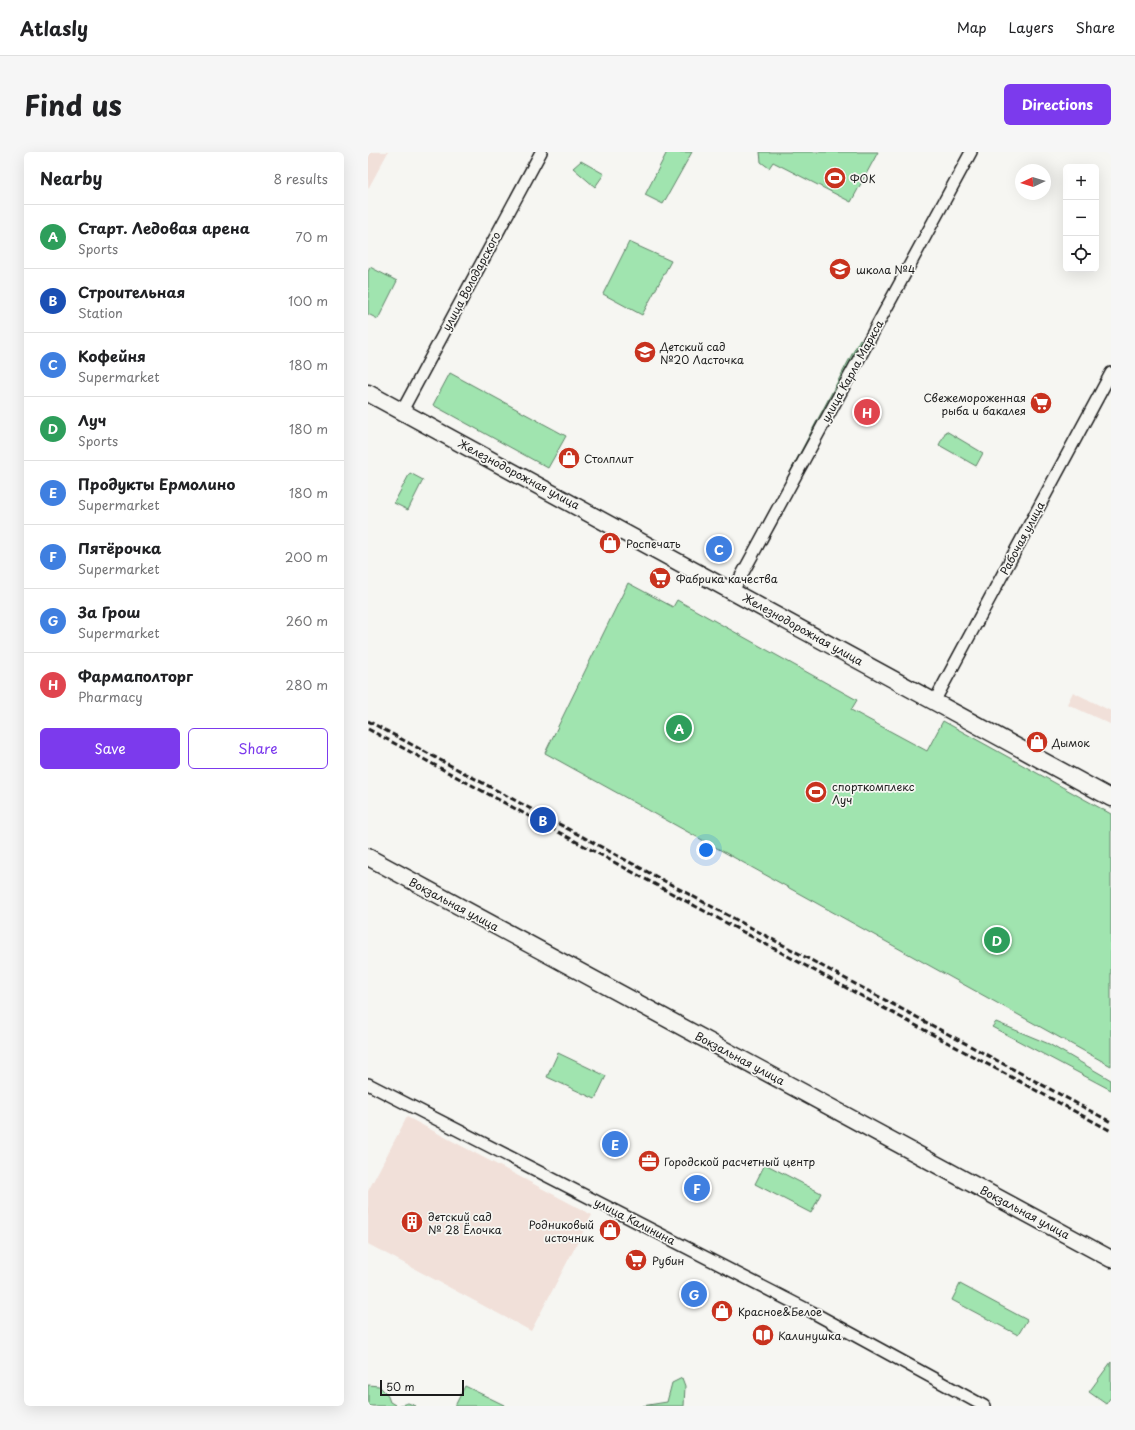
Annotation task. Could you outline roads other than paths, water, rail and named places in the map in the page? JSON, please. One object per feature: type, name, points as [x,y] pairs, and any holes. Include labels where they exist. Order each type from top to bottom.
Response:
[{"type":"main road","name":"Железнодорожная улица","points":[[368,393],[1111,798]]},
{"type":"main road","name":"Вокзальная улица","points":[[368,857],[1111,1259]]},
{"type":"street","name":"улица Володарского","points":[[402,411],[541,152]]},
{"type":"street","name":"улица Карла Маркса","points":[[733,591],[971,152]]},
{"type":"street","name":"Рабочая улица","points":[[934,702],[1111,373]]},
{"type":"street","name":"улица Калинина","points":[[368,1084],[812,1312],[984,1406]]},
{"type":"railway","points":[[368,721],[1111,1122]]},
{"type":"railway","points":[[368,729],[1111,1131]]},
{"type":"place","name":"ФОК","points":[[835,178]]},
{"type":"place","name":"школа №4","points":[[840,269]]},
{"type":"place","name":"Детский сад №20 Ласточка","points":[[645,352]]},
{"type":"place","name":"Свежемороженная рыба и бакалея","points":[[1041,403]]},
{"type":"place","name":"Фармаполторг","points":[[867,412]]},
{"type":"place","name":"Столплит","points":[[569,458]]},
{"type":"place","name":"Роспечать","points":[[610,543]]},
{"type":"place","name":"Кофейня","points":[[719,549]]},
{"type":"place","name":"Фабрика качества","points":[[660,578]]},
{"type":"place","name":"Старт. Ледовая арена","points":[[679,728]]},
{"type":"place","name":"Дымок","points":[[1037,742]]},
{"type":"place","name":"спорткомплекс Луч","points":[[816,792]]},
{"type":"place","name":"Строительная","points":[[543,820]]},
{"type":"place","name":"Луч","points":[[997,940]]},
{"type":"place","name":"Продукты Ермолино","points":[[615,1144]]},
{"type":"place","name":"Городской расчетный центр","points":[[649,1161]]},
{"type":"place","name":"Пятёрочка","points":[[697,1188]]},
{"type":"place","name":"детский сад № 28 Ёлочка","points":[[412,1222]]},
{"type":"place","name":"Родниковый источник","points":[[610,1230]]},
{"type":"place","name":"Рубин","points":[[636,1260]]},
{"type":"place","name":"За Грош","points":[[694,1294]]},
{"type":"place","name":"Красное&Белое","points":[[722,1311]]},
{"type":"place","name":"Калинушка","points":[[763,1335]]}]
